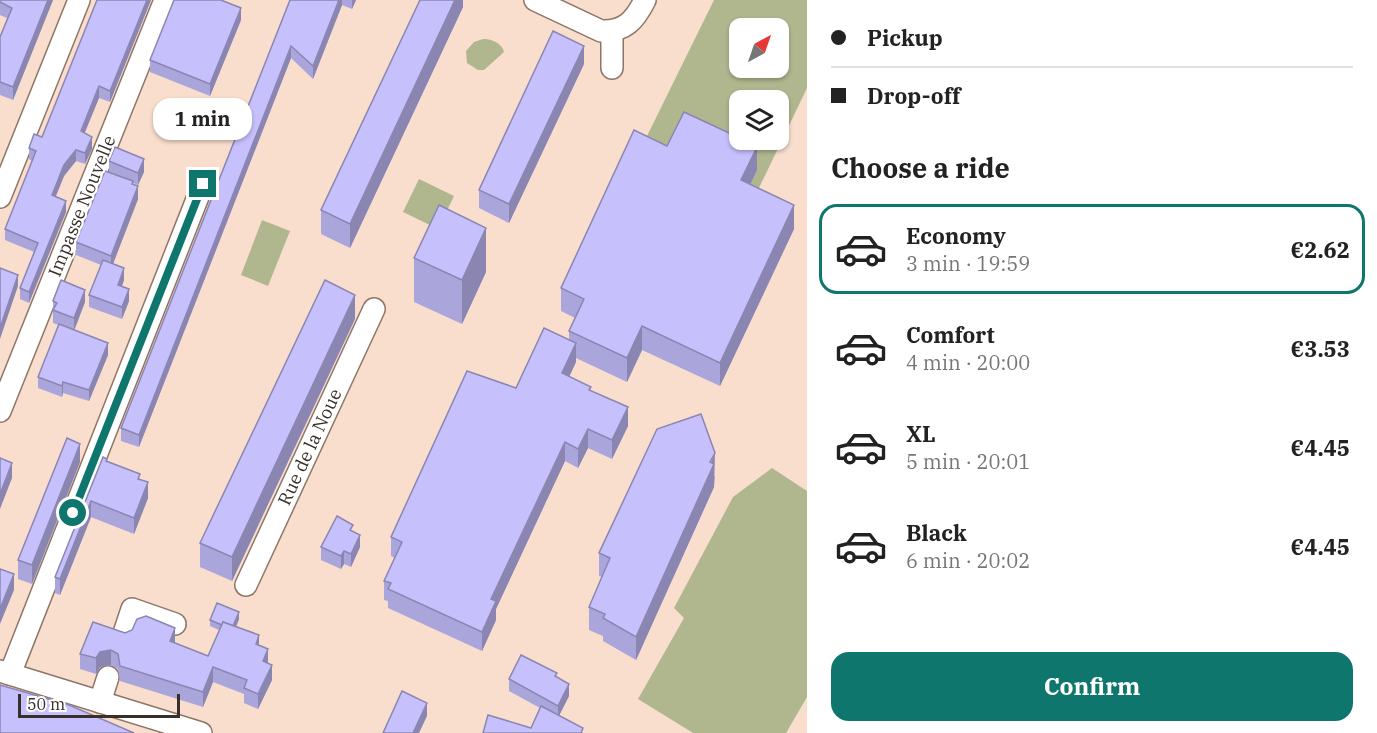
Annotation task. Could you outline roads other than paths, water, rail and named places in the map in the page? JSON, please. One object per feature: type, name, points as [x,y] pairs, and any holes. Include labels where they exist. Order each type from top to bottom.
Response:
[{"type":"street","points":[[0,196],[79,0]]},
{"type":"street","name":"Impasse Nouvelle","points":[[0,411],[165,0]]},
{"type":"street","points":[[535,0],[601,31],[612,32],[634,20],[645,0]]},
{"type":"street","points":[[612,32],[612,68]]},
{"type":"street","points":[[201,733],[5,673],[203,184]]},
{"type":"street","name":"Rue de la Noue","points":[[246,585],[375,309]]},
{"type":"street","points":[[123,636],[132,609],[175,624]]},
{"type":"street","points":[[100,702],[108,677]]}]
